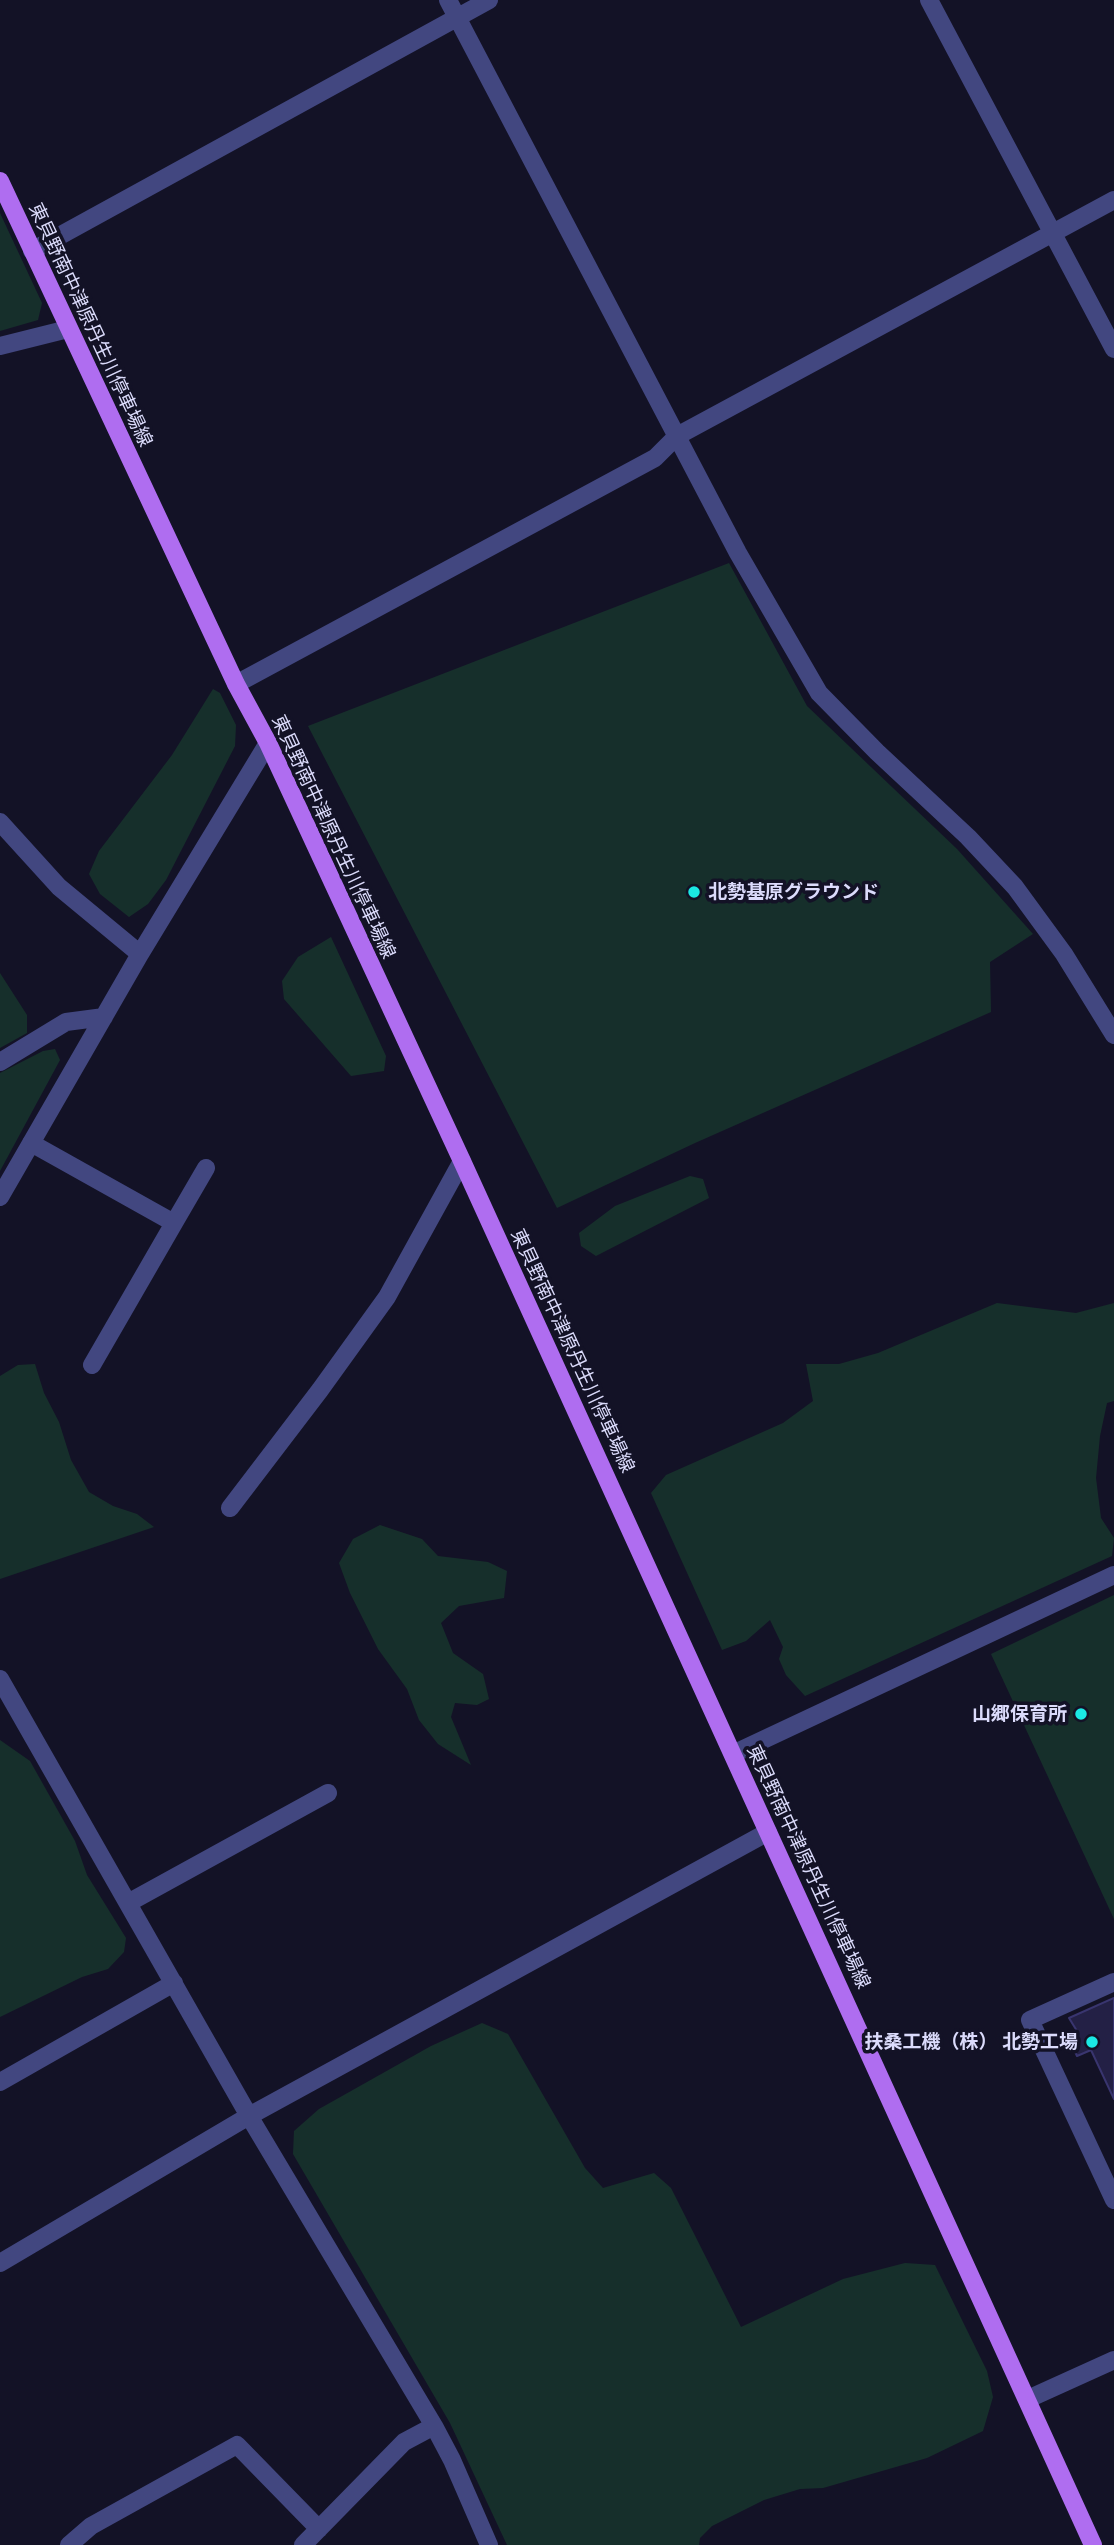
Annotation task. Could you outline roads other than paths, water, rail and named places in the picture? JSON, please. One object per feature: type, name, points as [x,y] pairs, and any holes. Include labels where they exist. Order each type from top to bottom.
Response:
[{"type":"main road","name":"東貝野南中津原丹生川停車場線","points":[[0,181],[236,684],[268,743],[1093,2545]]},
{"type":"street","points":[[448,0],[738,553],[819,693],[877,752],[968,837],[1015,887],[1064,954],[1114,1035]]},
{"type":"street","points":[[32,251],[489,0]]},
{"type":"street","points":[[929,0],[1114,349]]},
{"type":"street","points":[[236,684],[655,458],[677,436],[1114,200]]},
{"type":"street","points":[[0,346],[68,329]]},
{"type":"street","points":[[0,1197],[141,954],[268,743]]},
{"type":"street","points":[[0,822],[59,887],[141,954]]},
{"type":"street","points":[[0,1062],[66,1022],[104,1017]]},
{"type":"street","points":[[31,1143],[174,1223]]},
{"type":"street","points":[[230,1508],[387,1297],[461,1161]]},
{"type":"street","points":[[92,1365],[206,1168]]},
{"type":"street","points":[[733,1754],[1114,1575]]},
{"type":"street","points":[[0,1679],[249,2116],[434,2426],[489,2545]]},
{"type":"street","points":[[128,1903],[328,1793]]},
{"type":"street","points":[[0,2263],[249,2116],[768,1832]]},
{"type":"street","points":[[1114,1982],[1030,2020],[1114,2200]]},
{"type":"street","points":[[0,2082],[174,1983]]},
{"type":"street","points":[[1028,2399],[1114,2360]]},
{"type":"street","points":[[303,2545],[404,2442],[434,2426]]},
{"type":"street","points":[[69,2545],[91,2526],[237,2445],[319,2529]]},
{"type":"place","name":"北勢基原グラウンド","points":[[694,892]]},
{"type":"place","name":"山郷保育所","points":[[1081,1714]]},
{"type":"place","name":"扶桑工機（株） 北勢工場","points":[[1092,2042]]}]
